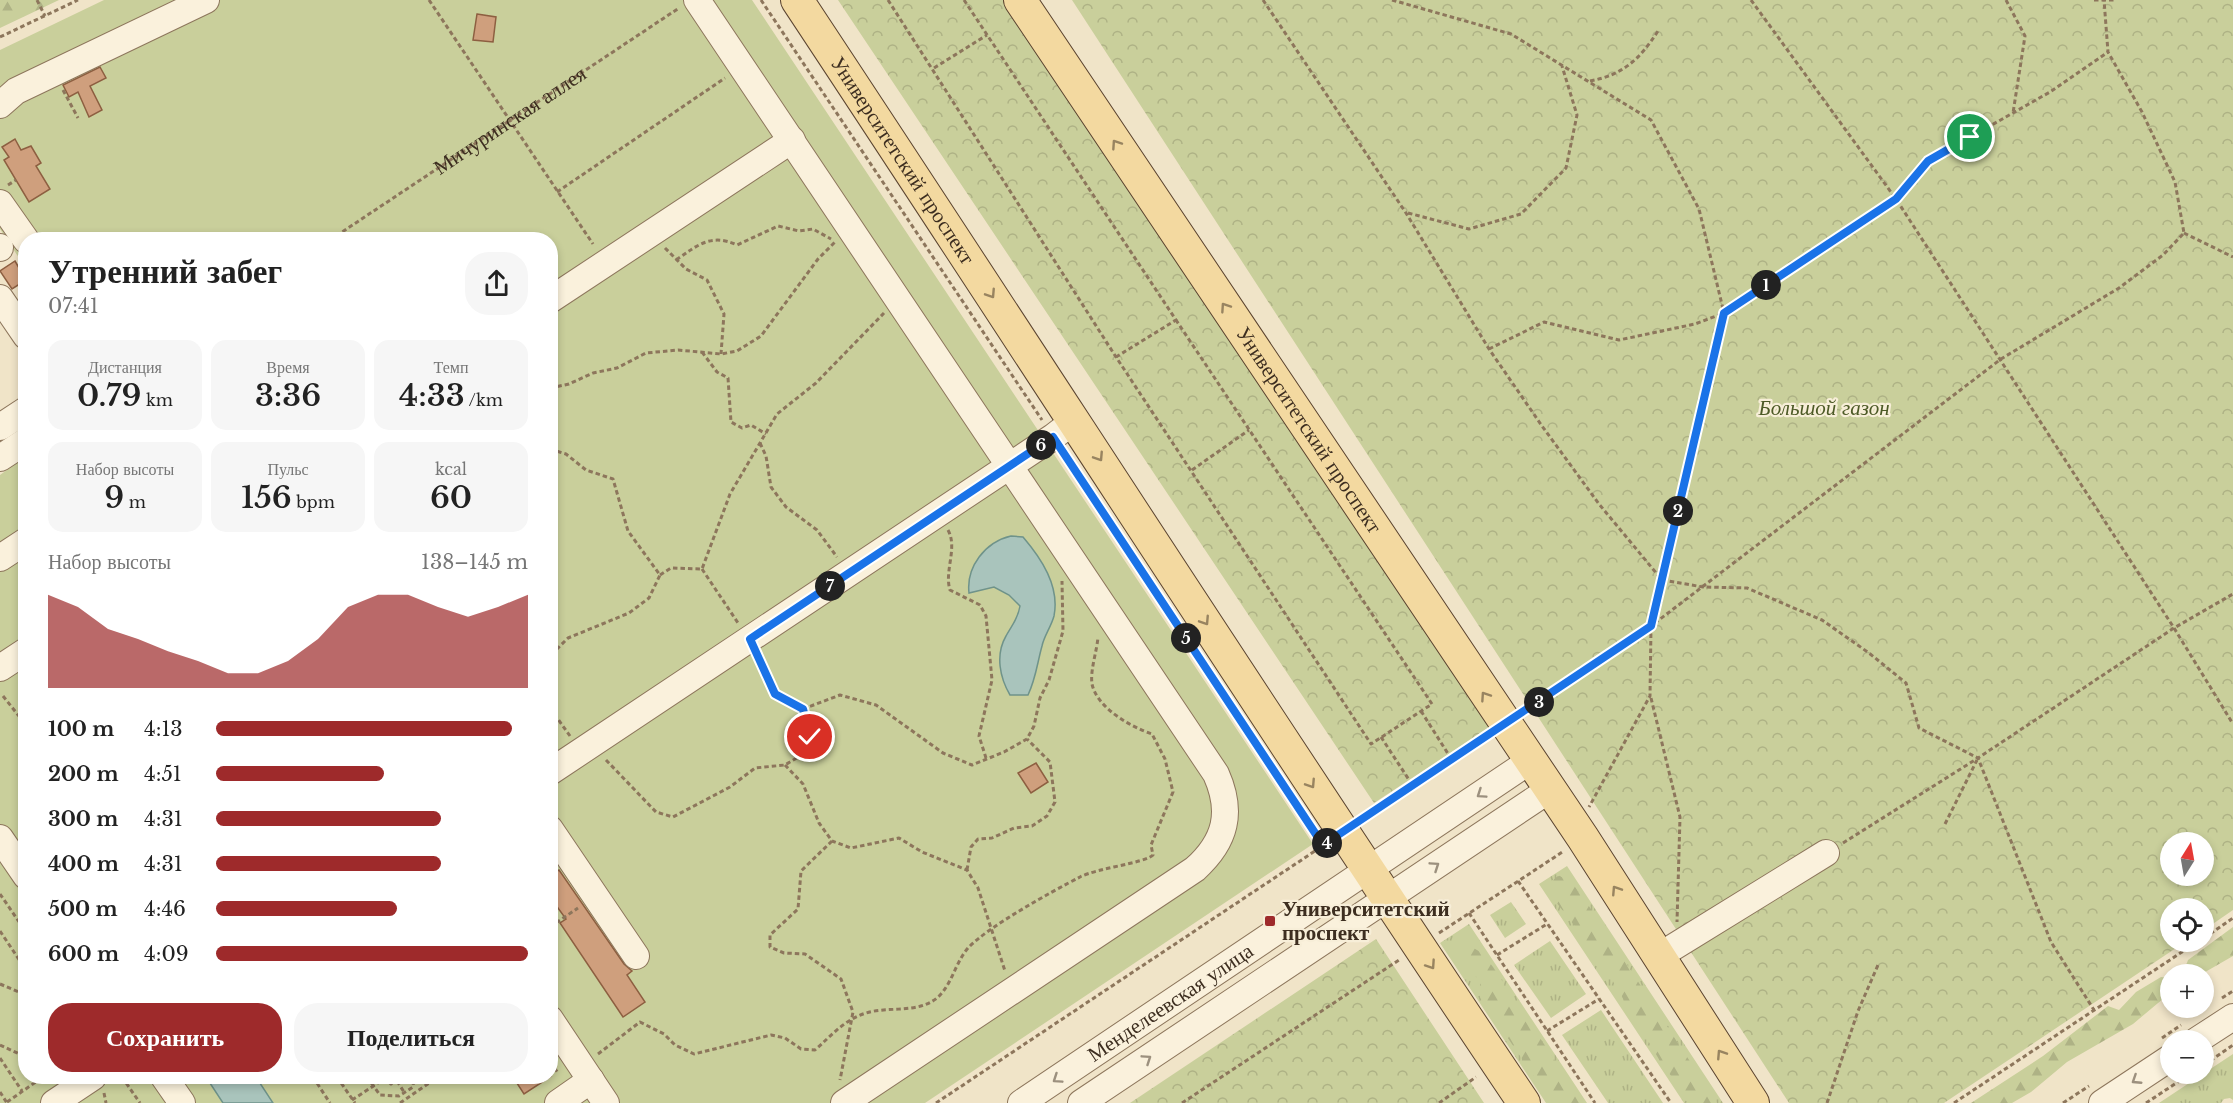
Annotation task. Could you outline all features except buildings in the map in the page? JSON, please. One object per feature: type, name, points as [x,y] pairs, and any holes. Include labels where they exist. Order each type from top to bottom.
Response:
[{"type":"main road","name":"Университетский проспект","points":[[797,0],[1064,428],[1331,844],[1368,871],[1524,1103]]},
{"type":"main road","name":"Университетский проспект","points":[[1020,0],[1505,725],[1550,790],[1585,824],[1668,951],[1753,1103]]},
{"type":"street","points":[[0,105],[16,91],[206,0]]},
{"type":"street","points":[[689,3],[742,66],[1216,774],[1225,807],[1223,832],[1211,855],[1196,869],[845,1102]]},
{"type":"street","points":[[558,295],[792,140]]},
{"type":"street","points":[[0,203],[20,232]]},
{"type":"street","points":[[0,298],[18,324]]},
{"type":"street","points":[[0,427],[18,415]]},
{"type":"street","points":[[558,767],[1064,428]]},
{"type":"street","points":[[0,458],[18,446]]},
{"type":"street","points":[[0,558],[18,546]]},
{"type":"street","points":[[0,668],[18,656]]},
{"type":"street","name":"Менделеевская улица","points":[[1021,1103],[1530,761]]},
{"type":"street","name":"Менделеевская улица","points":[[1081,1103],[1550,790]]},
{"type":"street","points":[[0,838],[18,864]]},
{"type":"street","points":[[558,841],[636,956]]},
{"type":"street","points":[[1668,951],[1826,853]]},
{"type":"street","points":[[2213,1030],[2233,1017]]},
{"type":"street","points":[[558,1035],[577,1074],[606,1103]]},
{"type":"street","points":[[1104,1047],[1097,1058],[1100,1070],[1111,1077],[1123,1075]]},
{"type":"street","points":[[2102,1103],[2160,1065]]},
{"type":"street","points":[[558,1103],[577,1074]]},
{"type":"street","points":[[54,1103],[82,1084]]},
{"type":"street","points":[[169,1084],[182,1103]]},
{"type":"path","points":[[37,0],[45,16]]},
{"type":"path","points":[[0,37],[78,0]]},
{"type":"path","points":[[429,0],[593,244]]},
{"type":"path","points":[[761,0],[1064,428]]},
{"type":"path","points":[[890,1],[1116,357],[1371,744],[1432,704],[964,0]]},
{"type":"path","points":[[1263,0],[1406,213],[1489,349],[1599,504],[1662,580],[1703,587],[1747,588],[1822,620],[1906,683],[1919,728],[1978,758],[2051,942],[2094,1010]]},
{"type":"path","points":[[1392,0],[1510,34],[1651,120],[1699,209],[1724,313],[1651,626],[1650,696],[1680,817],[1668,951]]},
{"type":"path","points":[[1751,0],[1896,199],[2175,628],[2233,723]]},
{"type":"path","points":[[2006,0],[2025,36],[2013,113]]},
{"type":"path","points":[[2094,0],[2114,0]]},
{"type":"path","points":[[2104,1],[2108,52],[2142,112],[2175,182],[2184,233]]},
{"type":"path","name":"Мичуринская аллея","points":[[342,232],[689,3]]},
{"type":"path","points":[[1588,81],[1609,78],[1623,72],[1643,53],[1658,31]]},
{"type":"path","points":[[934,68],[987,35]]},
{"type":"path","points":[[1489,349],[1544,322],[1619,340],[1695,324],[1724,313],[1896,199],[1928,161],[2050,92],[2108,52]]},
{"type":"path","points":[[1406,213],[1469,229],[1521,214],[1566,168],[1577,115],[1562,65]]},
{"type":"path","points":[[557,192],[742,66]]},
{"type":"path","points":[[53,73],[78,118]]},
{"type":"path","points":[[558,386],[593,373],[617,368],[646,353],[678,350],[721,354],[737,351],[762,336],[818,259],[836,241],[813,229],[800,231],[778,226],[737,245],[721,238],[700,244],[676,260]]},
{"type":"path","points":[[654,232],[676,260],[686,269],[707,280],[724,314],[721,354]]},
{"type":"path","points":[[2184,233],[2233,256]]},
{"type":"path","points":[[936,1103],[1331,844],[1651,626],[2001,359],[2119,288],[2163,255],[2184,233]]},
{"type":"path","points":[[702,569],[730,494],[777,414],[816,383],[899,300]]},
{"type":"path","points":[[1116,357],[1176,320]]},
{"type":"path","points":[[702,352],[717,372],[728,378],[731,422],[742,428],[751,425],[766,434]]},
{"type":"path","points":[[1192,470],[1250,430]]},
{"type":"path","points":[[760,443],[766,456],[771,487],[786,507],[817,530],[849,573]]},
{"type":"path","points":[[558,452],[566,454],[586,470],[613,479],[628,531],[660,575]]},
{"type":"path","points":[[939,513],[951,534],[950,565],[946,577],[950,590],[980,605],[986,616],[992,680],[979,736],[986,758]]},
{"type":"path","points":[[558,648],[568,638],[629,613],[649,598],[660,575],[671,568],[702,569]]},
{"type":"path","points":[[558,717],[587,748],[656,812],[673,817],[730,787],[755,768],[785,765],[800,756],[810,737],[803,709],[775,694],[750,639],[702,569]]},
{"type":"path","points":[[803,709],[840,694],[876,705],[943,753],[972,765],[1004,753],[1027,739],[1034,726],[1040,698],[1049,680],[1063,631],[1062,582],[1057,572]]},
{"type":"path","points":[[1826,853],[1978,758],[2175,628],[2233,594]]},
{"type":"path","points":[[558,1066],[577,1074],[640,1023],[664,1034],[675,1045],[694,1054],[717,1051],[771,1035],[785,1038],[801,1049],[815,1050],[852,1018],[879,1010],[918,1007],[936,999],[969,947],[1082,876],[1110,866],[1149,859],[1153,855],[1151,845],[1173,792],[1165,759],[1152,734],[1138,729],[1109,712],[1092,684],[1098,636]]},
{"type":"path","points":[[3,696],[18,715]]},
{"type":"path","points":[[1182,1103],[1518,881],[1585,824],[1650,696]]},
{"type":"path","points":[[1421,711],[1452,760]]},
{"type":"path","points":[[1382,737],[1413,786]]},
{"type":"path","points":[[967,870],[971,847],[978,839],[992,838],[1014,828],[1032,826],[1047,816],[1055,802],[1050,762],[1027,739]]},
{"type":"path","points":[[1945,824],[1978,758]]},
{"type":"path","points":[[785,765],[803,784],[819,823],[832,841],[850,848],[899,838],[922,852],[967,870],[978,888],[1013,990]]},
{"type":"path","points":[[832,841],[801,871],[798,909],[770,935],[770,947],[784,953],[806,954],[841,979],[853,1012],[839,1075],[845,1102]]},
{"type":"path","points":[[1518,881],[1671,1103]]},
{"type":"path","points":[[0,894],[18,920]]},
{"type":"path","points":[[558,921],[595,895]]},
{"type":"path","points":[[0,907],[6,903]]},
{"type":"path","points":[[1469,913],[1595,1103]]},
{"type":"path","points":[[2214,931],[2233,918]]},
{"type":"path","points":[[1497,955],[1547,924]]},
{"type":"path","points":[[0,931],[18,959]]},
{"type":"path","points":[[1954,1103],[2182,952]]},
{"type":"path","points":[[1827,1103],[1858,1011],[1878,965]]},
{"type":"path","points":[[0,984],[18,992]]},
{"type":"path","points":[[1547,1031],[1599,999]]},
{"type":"path","points":[[0,1045],[18,1053]]},
{"type":"path","points":[[2214,1058],[2233,1045]]},
{"type":"path","points":[[0,1058],[22,1091]]},
{"type":"path","points":[[1439,1103],[1476,1077]]},
{"type":"path","points":[[0,1092],[7,1102],[32,1084]]},
{"type":"path","points":[[128,1084],[140,1103]]},
{"type":"path","points":[[318,1084],[330,1103]]},
{"type":"path","points":[[342,1084],[353,1101],[376,1084]]},
{"type":"path","points":[[401,1084],[405,1092]]},
{"type":"path","points":[[374,1086],[380,1095],[399,1096],[412,1087],[413,1084]]},
{"type":"path","points":[[400,1103],[428,1084]]},
{"type":"path","points":[[2146,1103],[2175,1084]]},
{"type":"green space","points":[[0,0],[59,0],[0,28]]},
{"type":"green space","points":[[104,0],[752,0],[1313,844],[925,1103],[0,1103],[0,475],[18,462],[18,1084],[558,1084],[558,232],[18,232],[18,256],[0,229],[0,50]]},
{"type":"green space","points":[[838,0],[1003,0],[1490,727],[1374,803]]},
{"type":"green space","name":"Большой газон","points":[[1072,0],[2233,0],[2233,910],[2214,923],[2214,898],[2160,898],[2160,952],[2170,952],[1944,1103],[1789,1103]]},
{"type":"green space","points":[[1567,866],[1723,1103],[1684,1103],[1539,884]]},
{"type":"green space","points":[[1558,876],[1569,879],[1583,897],[1717,1103],[1691,1103],[1660,1061],[1598,956],[1549,893],[1549,883]]},
{"type":"green space","points":[[1511,902],[1526,924],[1505,938],[1490,915]]},
{"type":"green space","points":[[1469,924],[1587,1103],[1546,1103],[1440,943]]},
{"type":"green space","points":[[2233,927],[2233,956],[2214,967],[2214,964],[2187,964],[2188,960],[2199,952],[2214,952],[2214,941]]},
{"type":"green space","points":[[1376,939],[1484,1103],[1130,1103]]},
{"type":"green space","points":[[1550,941],[1586,994],[1551,1018],[1514,965]]},
{"type":"green space","points":[[1465,943],[1482,953],[1493,967],[1583,1103],[1552,1103],[1480,997],[1480,978],[1468,975],[1453,948]]},
{"type":"green space","points":[[2160,978],[2160,1001],[2133,1024],[2067,1062],[2031,1092],[2012,1103],[1971,1103],[2043,1056],[2108,1006],[2119,1010],[2136,992]]},
{"type":"green space","points":[[1601,1010],[1663,1103],[1608,1103],[1562,1035]]},
{"type":"green space","points":[[2233,1054],[2233,1100],[2224,1099],[2221,1103],[2159,1103],[2188,1084],[2214,1084],[2214,1067]]},
{"type":"water","points":[[1011,536],[1023,537],[1030,545],[1048,573],[1054,594],[1054,616],[1043,642],[1035,677],[1028,695],[1010,695],[1000,666],[1003,643],[1020,606],[1009,595],[994,587],[969,593],[971,574],[979,557],[993,544]]},
{"type":"water","points":[[211,1084],[261,1084],[273,1103],[223,1103]]},
{"type":"place","name":"Университетский проспект","points":[[1270,921]]},
{"type":"route","points":[[810,737],[803,709],[775,694],[750,639],[1053,437],[1323,845],[1651,626],[1724,313],[1896,199],[1928,161],[1970,137]]}]
